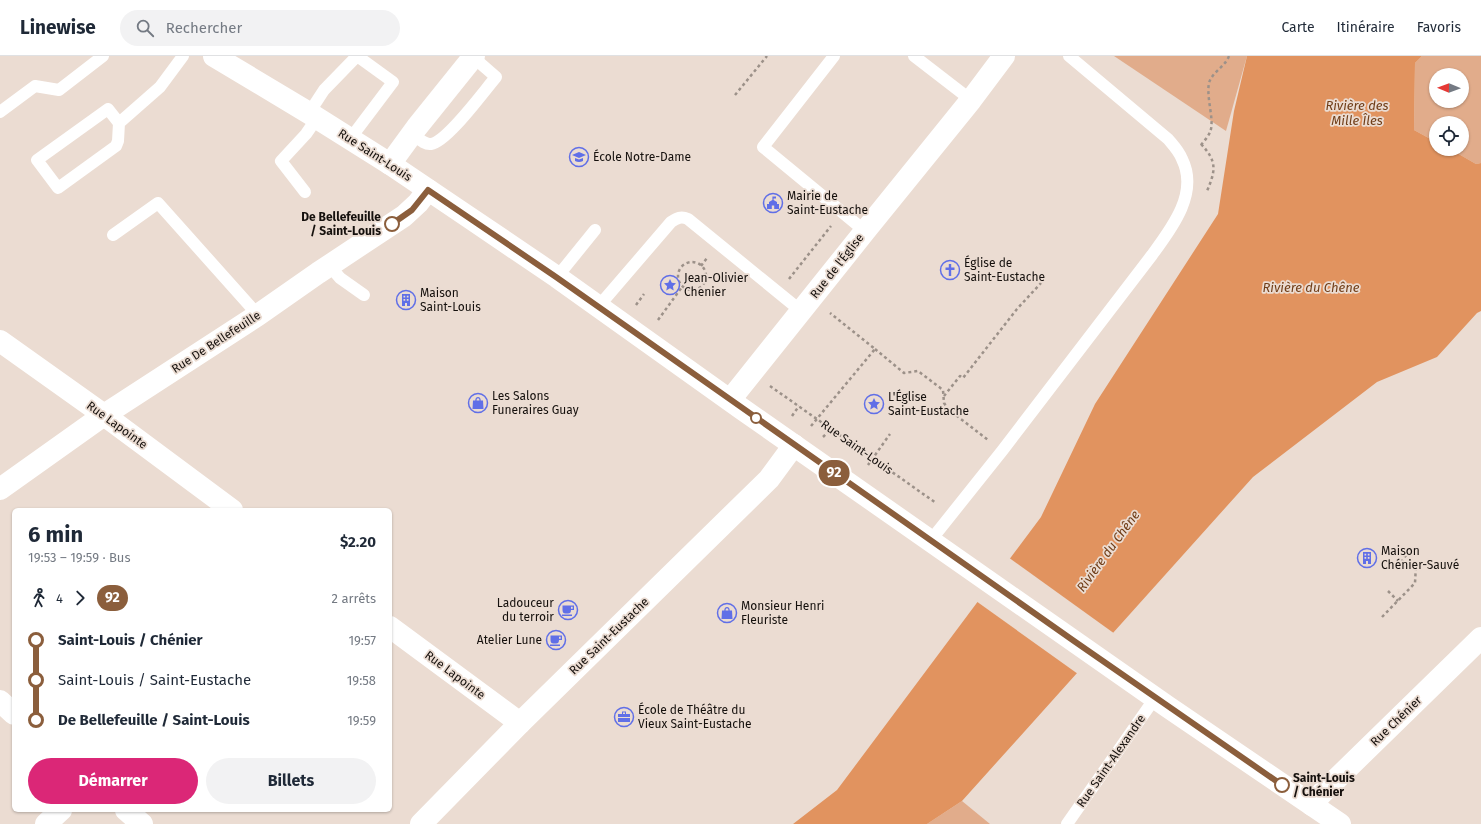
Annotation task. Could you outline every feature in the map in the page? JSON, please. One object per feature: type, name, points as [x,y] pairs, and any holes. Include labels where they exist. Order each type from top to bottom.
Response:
[{"type":"street","name":"Rue Saint-Louis","points":[[214,56],[313,115],[390,164],[556,277],[1155,698],[1340,824]]},
{"type":"street","points":[[390,164],[474,56]]},
{"type":"street","name":"Rue de l'Église","points":[[730,400],[971,100],[1004,56]]},
{"type":"street","name":"Rue De Bellefeuille","points":[[0,489],[104,415],[258,315],[404,216],[418,203],[428,190]]},
{"type":"street","name":"Rue Lapointe","points":[[0,341],[104,415],[229,508]]},
{"type":"street","name":"Rue Saint-Eustache","points":[[421,824],[520,723],[769,479],[783,462],[794,445]]},
{"type":"street","name":"Rue Lapointe","points":[[392,628],[520,723]]},
{"type":"street","name":"Rue Chénier","points":[[1312,805],[1322,793],[1481,638]]},
{"type":"street","points":[[0,701],[12,712]]},
{"type":"street","points":[[46,824],[60,812]]},
{"type":"street","points":[[128,812],[142,824]]},
{"type":"lane","points":[[0,112],[35,86],[58,90],[103,56]]},
{"type":"lane","points":[[119,124],[108,109],[37,160],[58,188],[116,146],[118,141],[119,124],[160,87],[183,56]]},
{"type":"lane","points":[[306,192],[281,161],[306,134],[324,90],[357,56],[393,82],[350,139]]},
{"type":"lane","points":[[412,134],[427,144],[432,144],[440,139],[452,128],[496,77],[474,56]]},
{"type":"lane","points":[[834,56],[763,147],[865,231]]},
{"type":"lane","points":[[914,56],[971,100]]},
{"type":"lane","points":[[931,540],[1002,451],[1172,228],[1185,201],[1187,176],[1185,166],[1177,150],[1168,139],[1069,56]]},
{"type":"lane","points":[[113,235],[158,203],[258,315]]},
{"type":"lane","points":[[598,307],[672,222],[678,218],[684,217],[801,311]]},
{"type":"lane","points":[[556,277],[595,230]]},
{"type":"lane","points":[[329,266],[340,278],[364,295]]},
{"type":"lane","name":"Rue Saint-Alexandre","points":[[1066,824],[1155,698]]},
{"type":"path","points":[[736,95],[767,56]]},
{"type":"path","points":[[1197,148],[1202,144],[1212,126],[1208,98],[1210,82],[1229,56]]},
{"type":"path","points":[[1202,144],[1210,153],[1213,165],[1213,174],[1206,193]]},
{"type":"path","points":[[786,283],[833,223]]},
{"type":"path","points":[[692,262],[703,268],[706,277],[702,286],[694,290],[688,290],[682,287],[678,282],[677,276],[681,267],[686,263],[692,262]]},
{"type":"path","points":[[943,396],[960,376],[963,378],[1017,309],[1041,283]]},
{"type":"path","points":[[655,323],[682,287]]},
{"type":"path","points":[[634,308],[644,294]]},
{"type":"path","points":[[825,309],[904,373],[918,371],[943,390],[944,403],[948,408],[994,445]]},
{"type":"path","points":[[811,426],[875,349]]},
{"type":"path","name":"Rue Saint-Louis","points":[[765,382],[941,506]]},
{"type":"path","points":[[790,420],[799,406]]},
{"type":"path","points":[[820,441],[831,429]]},
{"type":"path","points":[[868,465],[890,434]]},
{"type":"path","points":[[1382,617],[1415,583],[1416,565],[1405,556],[1402,561]]},
{"type":"path","points":[[1388,591],[1398,601]]},
{"type":"shaded area","points":[[1114,56],[1247,56],[1226,131]]},
{"type":"shaded area","points":[[1422,56],[1481,56],[1481,163],[1476,164],[1462,156],[1469,156],[1469,116],[1429,116],[1429,138],[1414,130],[1415,63]]},
{"type":"shaded area","points":[[962,801],[990,824],[927,824]]},
{"type":"water","name":"Rivière du Chêne","points":[[1247,56],[1422,56],[1415,63],[1414,130],[1429,138],[1429,156],[1462,156],[1476,164],[1481,163],[1481,311],[1477,313],[1437,357],[1377,382],[1253,477],[962,801],[927,824],[793,824],[837,790],[1041,517],[1095,404],[1218,214],[1234,111]]},
{"type":"pier","points":[[1008,557],[1115,634],[1078,674],[976,601]]},
{"type":"bus line","name":"92","points":[[392,224],[412,210],[428,190],[556,277],[1168,707],[1282,785]]},
{"type":"place","name":"École Notre-Dame","points":[[579,157]]},
{"type":"place","name":"Mairie de Saint-Eustache","points":[[773,203]]},
{"type":"place","name":"De Bellefeuille / Saint-Louis","points":[[392,224]]},
{"type":"place","name":"Église de Saint-Eustache","points":[[950,270]]},
{"type":"place","name":"Jean-Olivier Chenier","points":[[670,285]]},
{"type":"place","name":"Maison Saint-Louis","points":[[406,300]]},
{"type":"place","name":"Les Salons Funeraires Guay","points":[[478,403]]},
{"type":"place","name":"L'Église Saint-Eustache","points":[[874,404]]},
{"type":"place","name":"Maison Chénier-Sauvé","points":[[1367,558]]},
{"type":"place","name":"Ladouceur du terroir","points":[[568,610]]},
{"type":"place","name":"Monsieur Henri Fleuriste","points":[[727,613]]},
{"type":"place","name":"Atelier Lune","points":[[556,640]]},
{"type":"place","name":"École de Théâtre du Vieux Saint-Eustache","points":[[624,717]]},
{"type":"place","name":"Saint-Louis / Chénier","points":[[1282,785]]},
{"type":"water label","name":"Rivière des Mille Îles","points":[[1357,112]]}]
